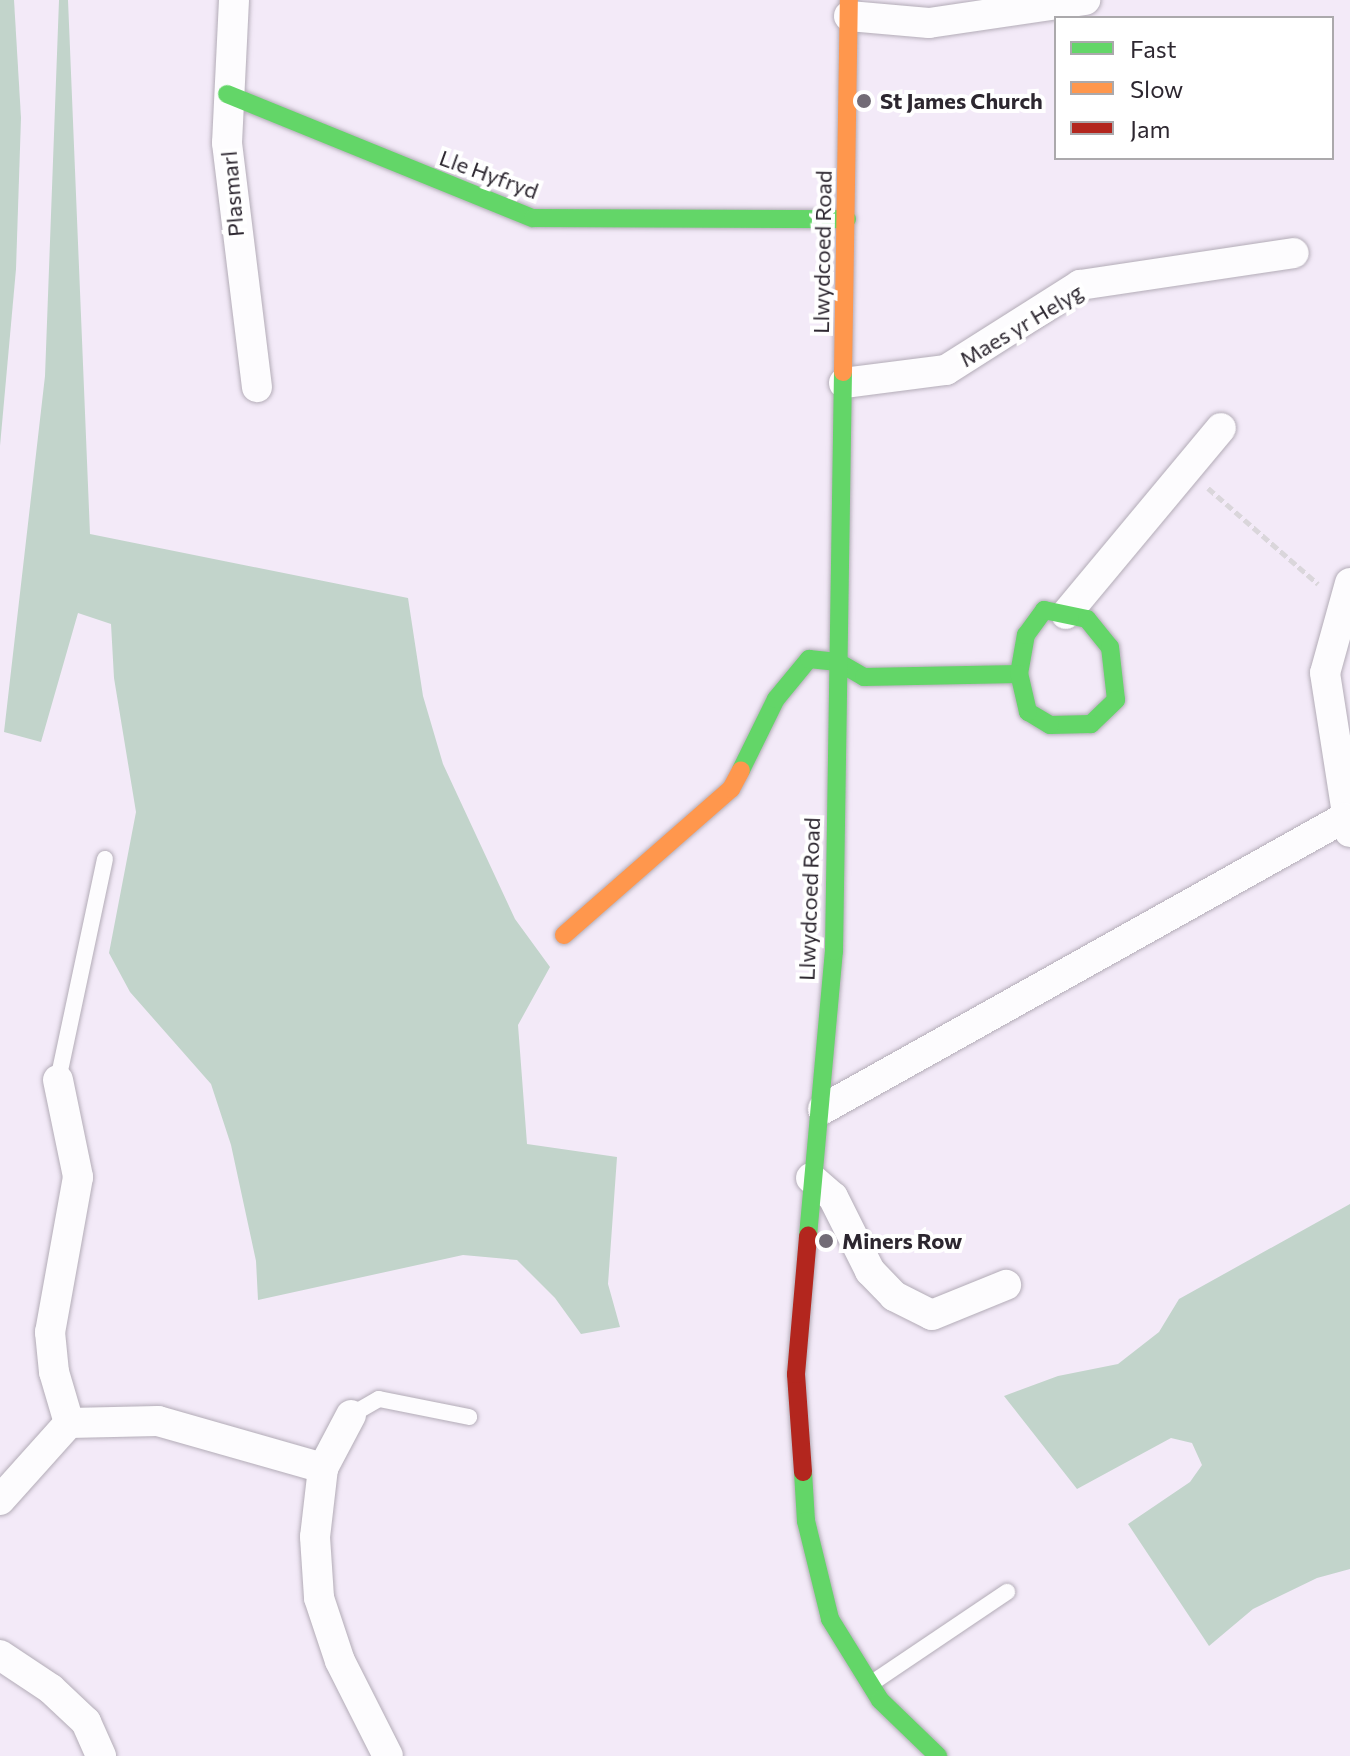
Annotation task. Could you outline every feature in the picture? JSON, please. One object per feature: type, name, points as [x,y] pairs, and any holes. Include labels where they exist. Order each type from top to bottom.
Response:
[{"type":"main road","name":"Llwydcoed Road","points":[[849,8],[834,951],[823,1109],[811,1178],[796,1374],[806,1521],[830,1619],[870,1684],[938,1756]]},
{"type":"main road","name":"Lle Hyfryd","points":[[227,94],[533,218],[847,219]]},
{"type":"main road","points":[[1044,610],[1087,619],[1110,647],[1116,700],[1091,724],[1050,725],[1028,712],[1019,674],[1026,635],[1044,610]]},
{"type":"main road","points":[[564,935],[731,789],[776,699],[809,659],[838,662],[864,677],[1019,674]]},
{"type":"street","name":"Plasmarl","points":[[234,0],[227,94],[237,246],[257,387]]},
{"type":"street","points":[[849,8],[929,23],[1085,0]]},
{"type":"street","name":"Maes yr Helyg","points":[[844,383],[946,370],[1080,285],[1294,253]]},
{"type":"street","points":[[1066,614],[1221,428]]},
{"type":"street","points":[[823,1109],[1347,825],[1325,673],[1347,594]]},
{"type":"street","points":[[58,1080],[78,1177],[50,1332],[54,1372],[69,1423]]},
{"type":"street","points":[[811,1178],[833,1197],[870,1271],[894,1296],[932,1315],[1006,1285]]},
{"type":"street","points":[[351,1415],[323,1468],[315,1537],[319,1598],[340,1661],[388,1756]]},
{"type":"street","points":[[0,1500],[69,1423],[158,1421],[323,1468]]},
{"type":"street","points":[[0,1655],[51,1689],[86,1722],[101,1756]]},
{"type":"lane","points":[[58,1080],[105,859]]},
{"type":"lane","points":[[351,1415],[379,1399],[469,1417]]},
{"type":"lane","points":[[870,1684],[1007,1592]]},
{"type":"path","points":[[1187,469],[1347,594]]},
{"type":"green space","points":[[0,0],[14,0],[21,118],[16,269],[0,446]]},
{"type":"green space","points":[[59,0],[68,0],[90,534],[408,598],[423,696],[443,764],[515,919],[550,967],[518,1025],[527,1144],[617,1157],[608,1284],[620,1327],[581,1334],[555,1298],[517,1260],[463,1255],[258,1300],[256,1261],[231,1145],[211,1084],[130,992],[109,953],[136,812],[114,678],[111,624],[78,613],[41,742],[4,732],[45,376]]},
{"type":"green space","points":[[1350,1204],[1350,1569],[1317,1578],[1253,1609],[1209,1646],[1128,1524],[1190,1482],[1202,1465],[1192,1443],[1171,1438],[1077,1489],[1004,1396],[1058,1376],[1118,1364],[1159,1332],[1179,1299]]},
{"type":"traffic: fast","points":[[227,94],[533,218],[847,219]]},
{"type":"traffic: fast","points":[[808,1236],[834,951],[843,372]]},
{"type":"traffic: fast","points":[[741,770],[776,699],[809,659],[838,662],[864,677],[1019,674],[1026,635],[1044,610],[1087,619],[1110,647],[1116,700],[1091,724],[1050,725],[1028,712],[1019,674]]},
{"type":"traffic: fast","points":[[803,1472],[806,1521],[830,1619],[880,1700],[938,1756]]},
{"type":"traffic: slow","points":[[843,372],[849,0]]},
{"type":"traffic: slow","points":[[564,935],[731,789],[741,770]]},
{"type":"traffic: jam","points":[[803,1472],[796,1374],[808,1236]]},
{"type":"place","name":"St James Church","points":[[864,101]]},
{"type":"place","name":"Miners Row","points":[[826,1241]]}]
